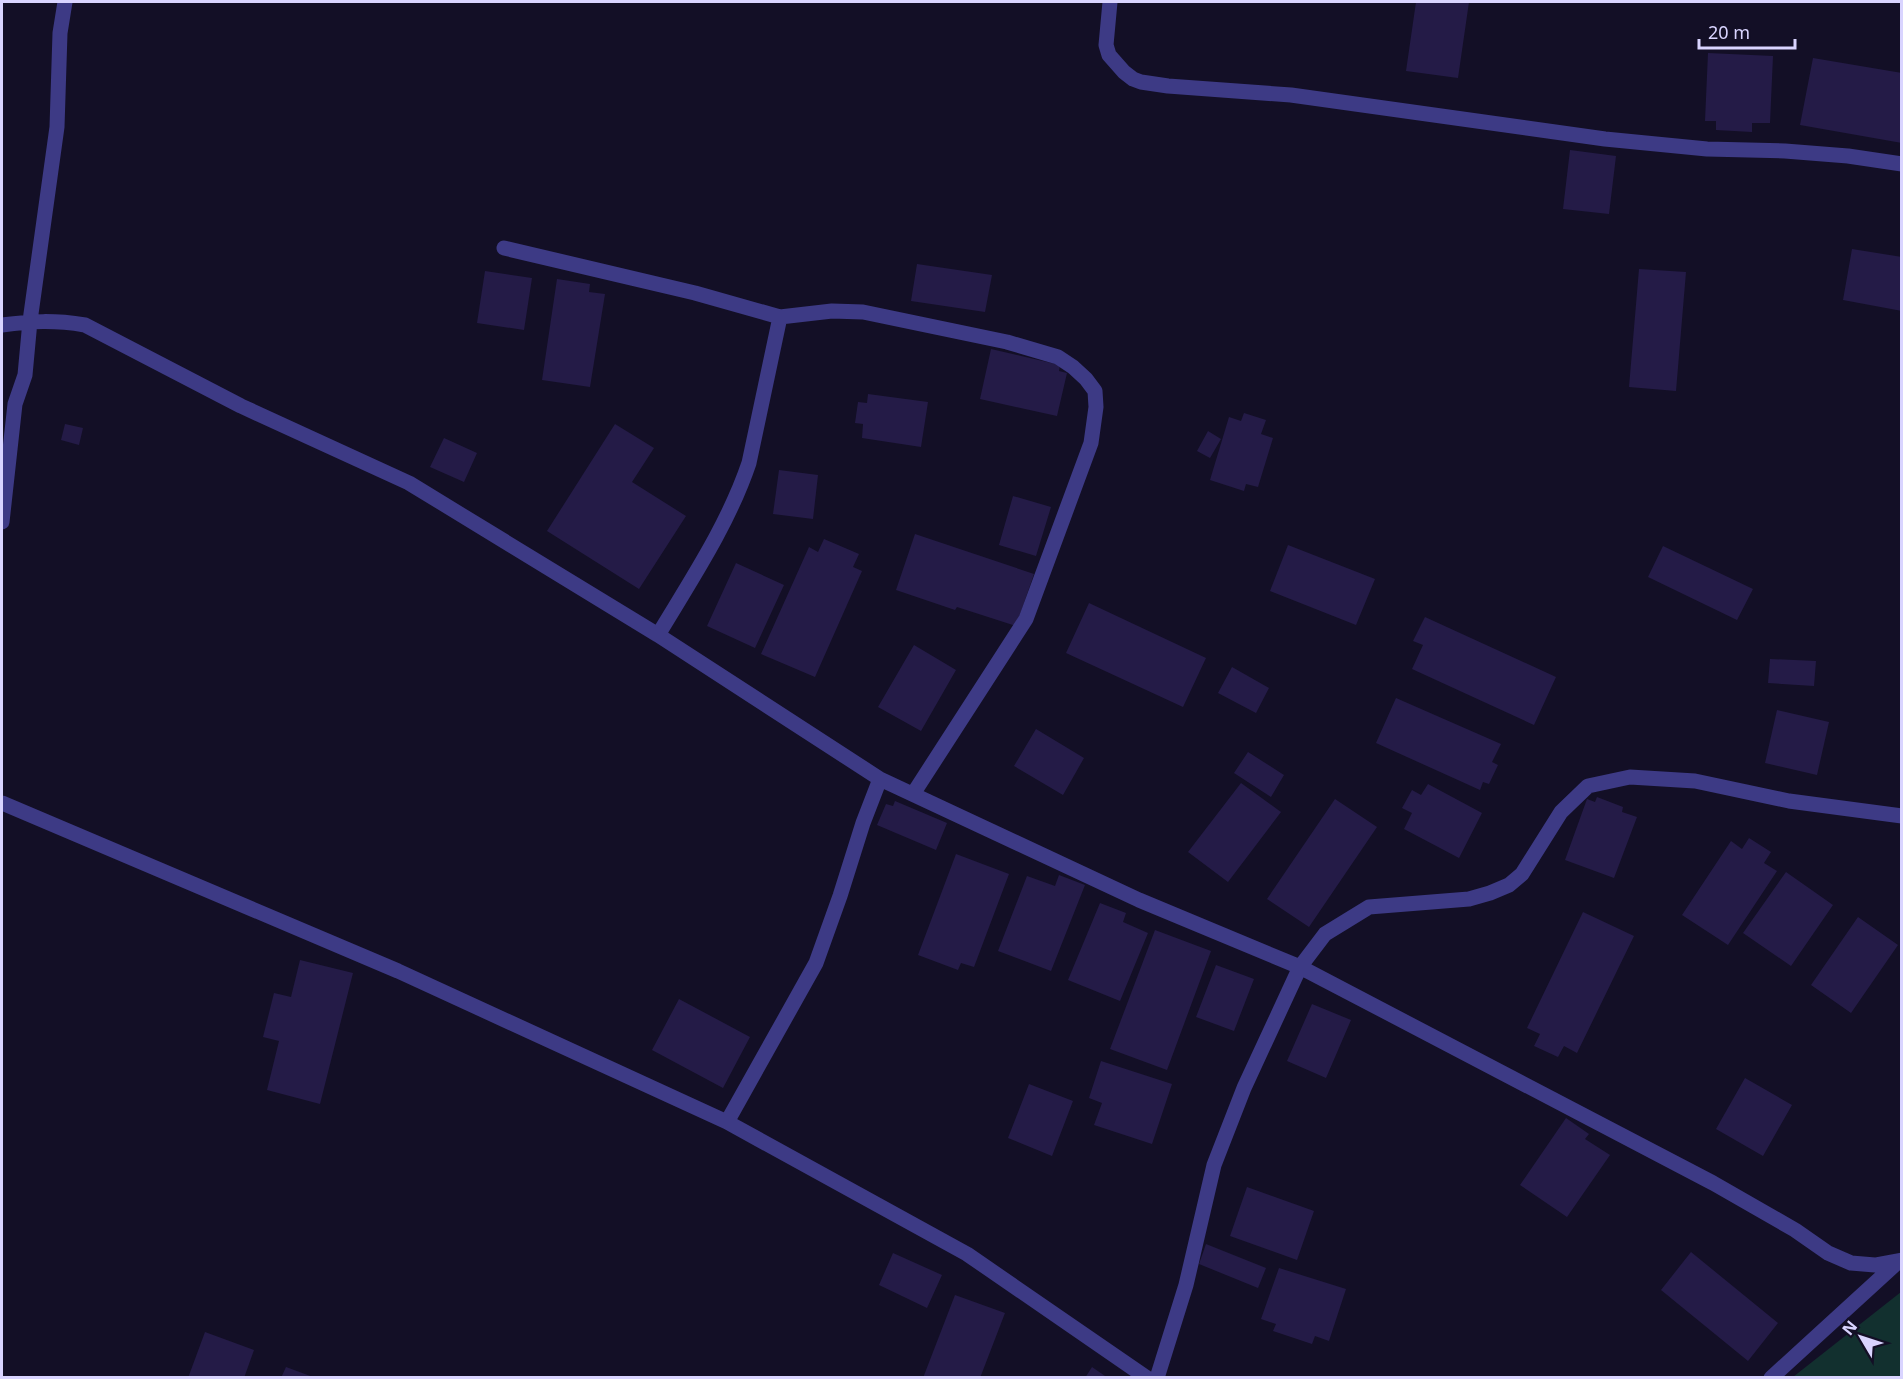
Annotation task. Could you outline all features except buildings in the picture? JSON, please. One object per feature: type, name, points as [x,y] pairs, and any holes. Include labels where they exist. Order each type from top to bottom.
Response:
[{"type":"street","points":[[2,522],[15,404],[25,375],[30,321],[57,126],[60,33],[65,2]]},
{"type":"street","points":[[1110,2],[1106,45],[1109,55],[1132,79],[1141,82],[1291,95],[1605,139],[1707,149],[1785,151],[1902,164]]},
{"type":"street","points":[[504,248],[695,293],[780,317],[832,311],[863,312],[1007,342],[1058,357],[1073,367],[1095,391],[1096,407],[1091,443],[1026,619],[913,794]]},
{"type":"street","points":[[658,635],[725,521],[741,486],[749,463],[780,317]]},
{"type":"street","points":[[2,324],[60,321],[85,325],[241,406],[409,483],[658,635],[880,779],[1139,900],[1300,967],[1713,1183],[1795,1230],[1828,1253],[1851,1263],[1875,1265],[1900,1260]]},
{"type":"street","points":[[1157,1377],[1186,1285],[1214,1165],[1244,1088],[1300,967],[1325,934],[1370,908],[1468,899],[1509,885],[1522,874],[1561,812],[1588,786],[1630,777],[1695,782],[1789,801],[1902,816]]},
{"type":"street","points":[[727,1122],[816,963],[880,779]]},
{"type":"street","points":[[2,803],[398,971],[727,1122],[967,1254],[1147,1377]]},
{"type":"street","points":[[1771,1377],[1900,1260]]},
{"type":"green space","points":[[1901,1292],[1901,1377],[1793,1377]]}]
